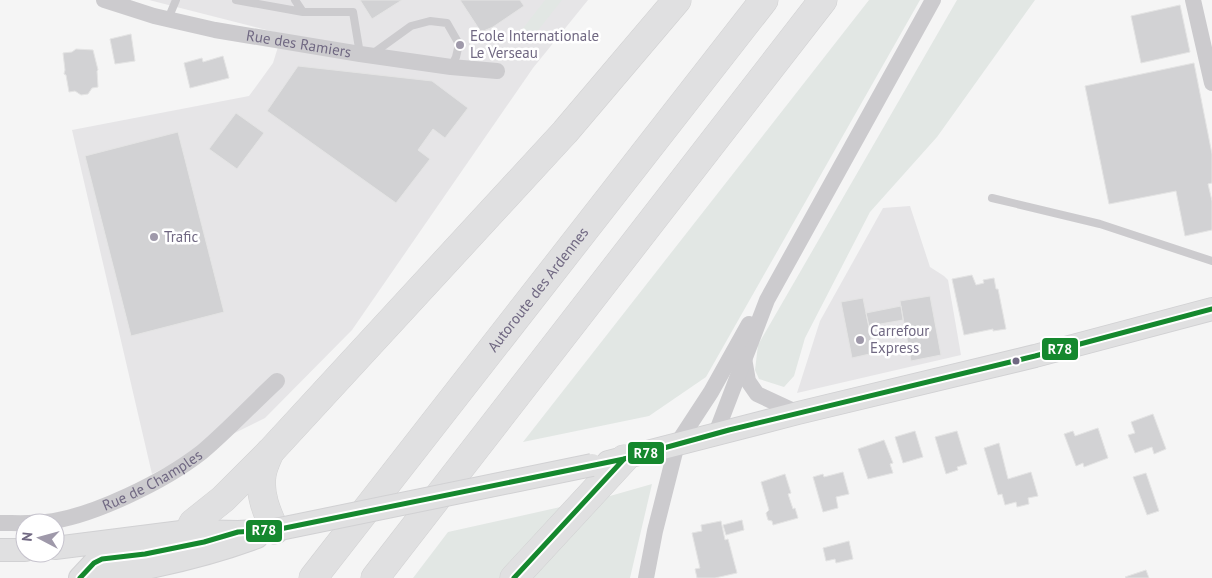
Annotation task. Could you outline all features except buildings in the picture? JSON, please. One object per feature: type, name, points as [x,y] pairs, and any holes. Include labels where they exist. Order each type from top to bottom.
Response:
[{"type":"highway","points":[[189,531],[193,523],[223,499],[270,452],[565,132],[677,0]]},
{"type":"highway","name":"Autoroute des Ardennes","points":[[313,578],[746,13],[764,0]]},
{"type":"highway","points":[[375,578],[823,0]]},
{"type":"highway","points":[[270,452],[262,475],[263,498],[266,511],[275,530]]},
{"type":"highway","points":[[514,578],[624,459]]},
{"type":"main road","points":[[91,578],[130,572],[231,541],[275,530],[624,459],[716,433],[1035,356],[1212,309]]},
{"type":"main road","points":[[65,547],[189,531],[231,541]]},
{"type":"main road","points":[[80,578],[94,563],[102,559],[145,554],[204,542],[231,541]]},
{"type":"main road","points":[[0,550],[15,550]]},
{"type":"street","name":"Rue des Ramiers","points":[[104,0],[168,20],[215,30],[360,54],[451,67],[497,71]]},
{"type":"street","points":[[716,433],[767,300],[933,0]]},
{"type":"street","points":[[1193,0],[1212,83]]},
{"type":"street","points":[[646,578],[676,444],[711,392],[744,330],[767,300]]},
{"type":"street","points":[[744,358],[748,381],[757,394],[798,413]]},
{"type":"street","name":"Rue de Champles","points":[[0,523],[46,522],[74,516],[116,502],[165,477],[201,452],[277,381]]},
{"type":"lane","points":[[168,20],[176,0]]},
{"type":"lane","points":[[236,0],[304,12],[353,12],[360,54],[375,52],[411,26],[430,21],[447,23],[460,44],[451,67]]},
{"type":"lane","points":[[296,0],[304,12]]},
{"type":"lane","points":[[992,198],[1100,224],[1212,262]]},
{"type":"shaded area","points":[[149,0],[588,0],[533,68],[352,330],[265,418],[152,474],[72,130],[249,96],[273,63],[282,34]]},
{"type":"shaded area","points":[[545,0],[562,0],[528,43],[517,36]]},
{"type":"shaded area","points":[[869,0],[920,0],[706,377],[649,416],[523,442]]},
{"type":"shaded area","points":[[957,0],[1035,0],[937,137],[870,212],[805,338],[794,376],[784,387],[759,379],[755,370],[758,345]]},
{"type":"shaded area","points":[[910,206],[930,267],[948,280],[961,355],[797,393],[820,321],[883,208]]},
{"type":"shaded area","points":[[652,484],[630,578],[413,578],[448,532],[610,496]]},
{"type":"transit line","name":"R78","points":[[80,578],[94,563],[102,559],[145,554],[204,542],[238,532],[275,530],[624,459],[729,430],[1035,356],[1212,309]]},
{"type":"transit line","name":"R78","points":[[514,578],[624,459]]},
{"type":"place","name":"Ecole Internationale Le Verseau","points":[[460,45]]},
{"type":"place","name":"Trafic","points":[[154,237]]},
{"type":"place","name":"Carrefour Express","points":[[860,340]]}]
